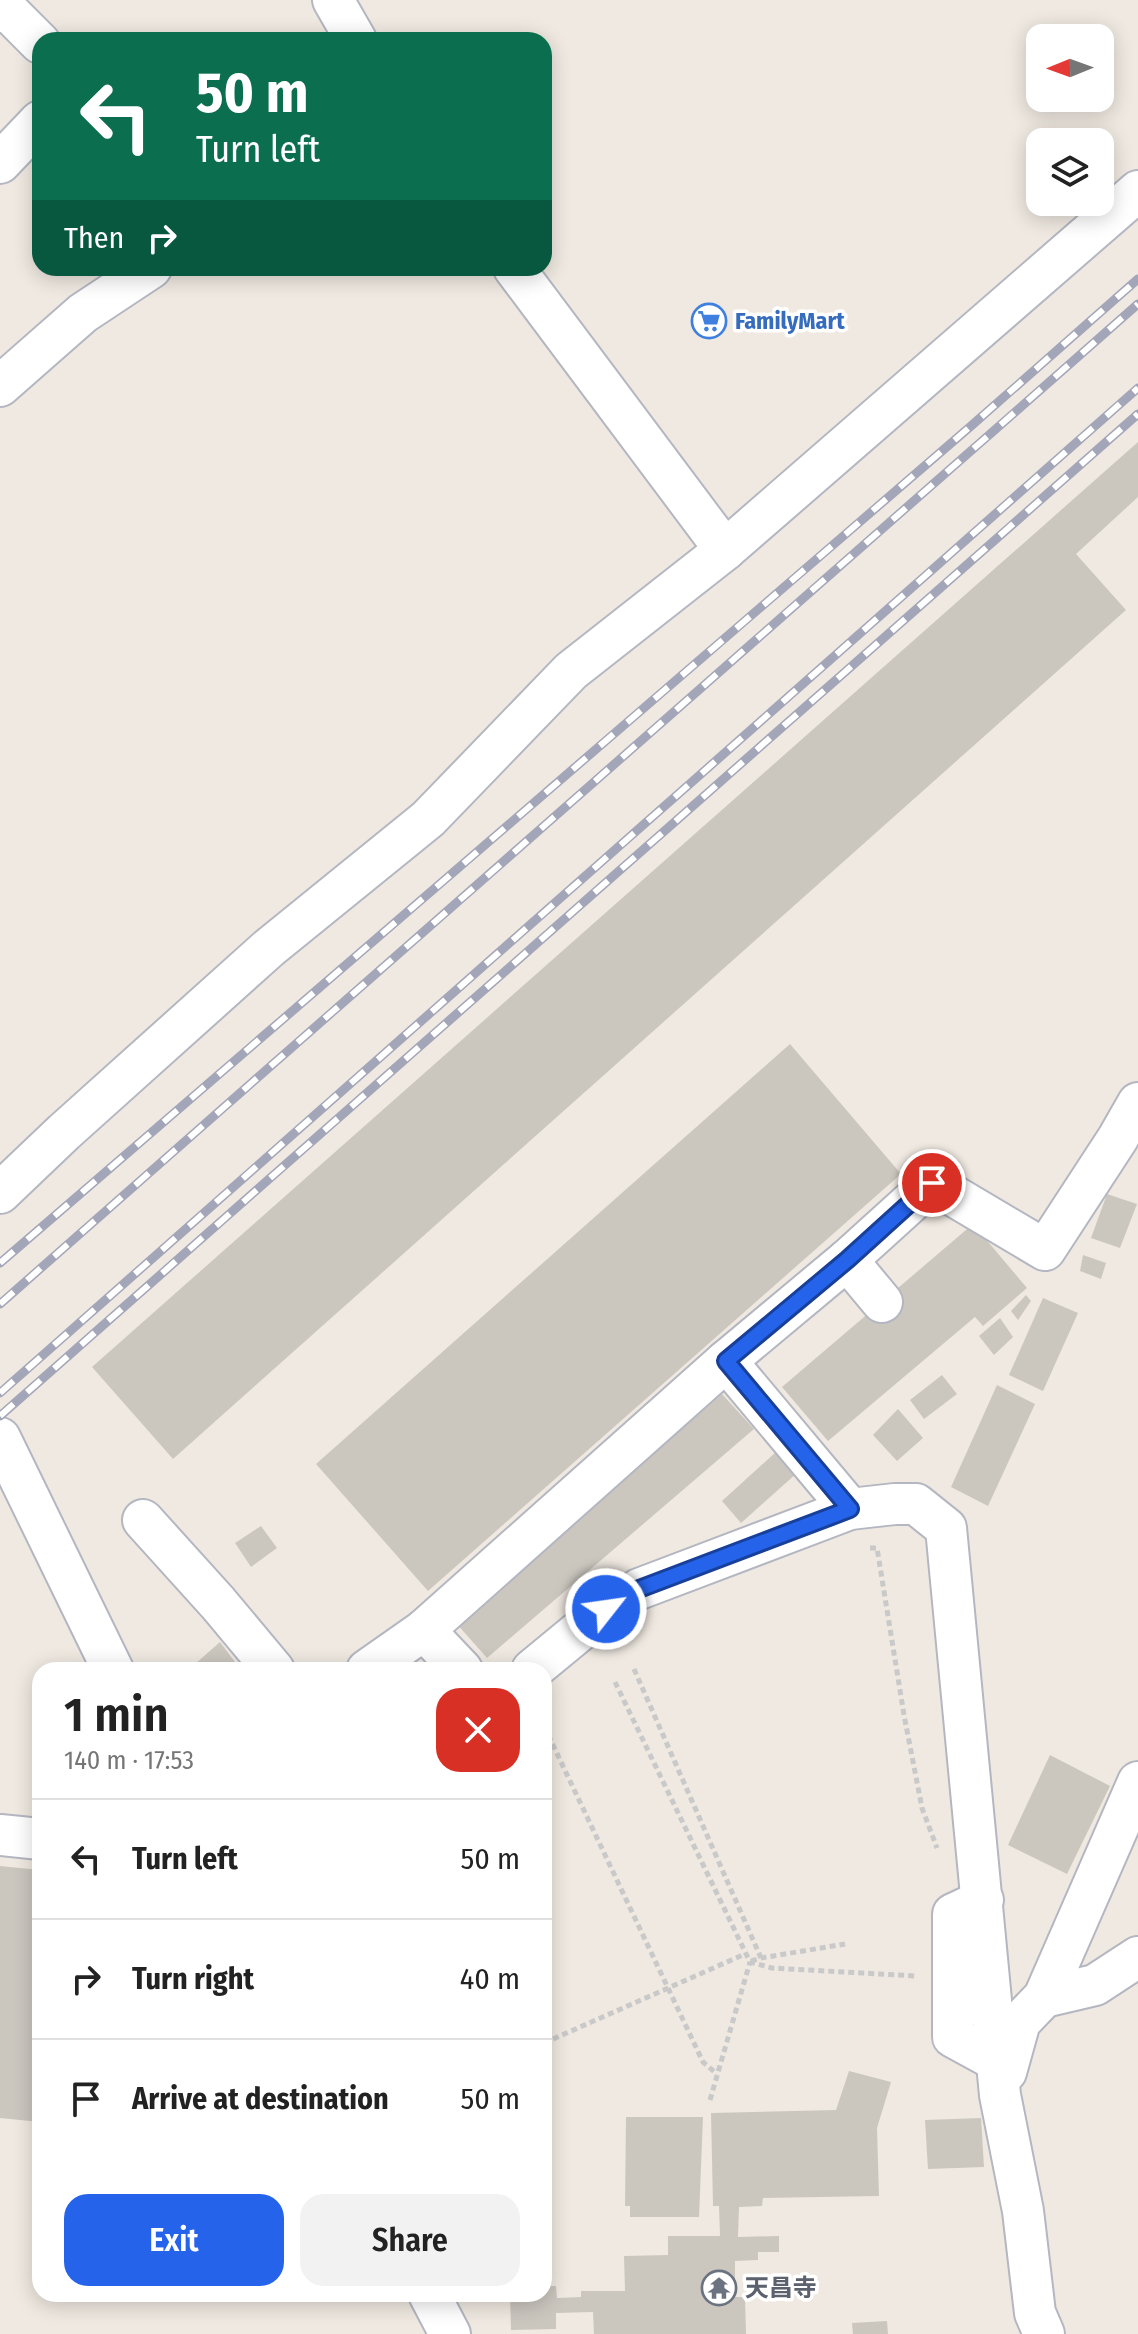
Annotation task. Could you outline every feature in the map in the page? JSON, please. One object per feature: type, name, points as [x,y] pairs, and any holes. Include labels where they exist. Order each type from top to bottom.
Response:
[{"type":"street","points":[[333,0],[351,32]]},
{"type":"street","points":[[0,3],[32,35]]},
{"type":"street","points":[[0,163],[32,129]]},
{"type":"street","points":[[0,1193],[269,948],[428,819],[571,671],[725,550],[1138,191]]},
{"type":"street","points":[[0,386],[83,313],[139,276]]},
{"type":"street","points":[[520,276],[725,550]]},
{"type":"street","points":[[378,1662],[424,1630],[726,1361],[847,1260],[932,1183],[1045,1250],[1138,1103]]},
{"type":"street","points":[[847,1260],[882,1302]]},
{"type":"street","points":[[726,1361],[850,1509]]},
{"type":"street","points":[[0,1438],[109,1662]]},
{"type":"street","points":[[542,1662],[606,1609],[639,1589],[850,1509],[916,1504],[946,1528],[998,2078],[1023,2211],[1035,2313],[1044,2334]]},
{"type":"street","points":[[143,1520],[267,1662]]},
{"type":"street","points":[[424,1630],[454,1662]]},
{"type":"street","points":[[998,2078],[1020,2022],[1044,1997],[1138,1782]]},
{"type":"street","points":[[0,1835],[32,1838]]},
{"type":"street","points":[[983,1900],[953,1914],[953,2037],[998,2078]]},
{"type":"street","points":[[1044,1997],[1095,1985],[1138,1957]]},
{"type":"street","points":[[433,2302],[450,2334]]},
{"type":"path","points":[[864,1548],[877,1548],[922,1808],[933,1843],[941,1856]]},
{"type":"path","points":[[634,1669],[761,1958]]},
{"type":"path","points":[[615,1682],[750,1962],[772,1968],[953,1977]]},
{"type":"path","points":[[552,1743],[703,2062],[717,2074]]},
{"type":"path","points":[[750,1962],[845,1944]]},
{"type":"path","points":[[552,2039],[745,1954]]},
{"type":"path","points":[[710,2100],[750,1962]]},
{"type":"building","points":[[1138,442],[1138,497],[1076,554],[1126,610],[173,1459],[92,1367]]},
{"type":"building","points":[[790,1044],[901,1174],[428,1591],[316,1464]]},
{"type":"building","points":[[1107,1194],[1137,1204],[1120,1248],[1091,1238]]},
{"type":"building","points":[[973,1224],[1027,1288],[983,1326],[975,1317],[828,1441],[782,1387]]},
{"type":"building","points":[[1083,1255],[1106,1263],[1101,1279],[1080,1271]]},
{"type":"building","points":[[1026,1295],[1031,1301],[1018,1320],[1011,1311]]},
{"type":"building","points":[[1043,1298],[1078,1313],[1043,1391],[1009,1375]]},
{"type":"building","points":[[1000,1318],[1013,1337],[994,1355],[979,1336]]},
{"type":"building","points":[[942,1375],[957,1394],[924,1419],[910,1400]]},
{"type":"building","points":[[997,1385],[1035,1404],[988,1506],[951,1487]]},
{"type":"building","points":[[722,1394],[754,1429],[487,1658],[456,1623]]},
{"type":"building","points":[[898,1409],[923,1438],[897,1461],[873,1435]]},
{"type":"building","points":[[777,1451],[797,1473],[741,1523],[722,1501]]},
{"type":"building","points":[[261,1526],[277,1548],[251,1567],[235,1543]]},
{"type":"building","points":[[220,1642],[235,1662],[197,1662]]},
{"type":"building","points":[[1050,1755],[1110,1786],[1067,1874],[1008,1845]]},
{"type":"building","points":[[0,1866],[32,1869],[32,2121],[0,2118]]},
{"type":"building","points":[[849,2071],[891,2082],[877,2128],[879,2196],[763,2198],[762,2206],[739,2207],[738,2237],[779,2236],[779,2252],[758,2252],[758,2260],[735,2261],[735,2297],[745,2297],[746,2334],[594,2334],[593,2312],[556,2313],[556,2329],[511,2330],[510,2302],[552,2302],[552,2286],[556,2286],[557,2298],[581,2297],[581,2291],[625,2291],[624,2256],[668,2255],[668,2236],[720,2236],[719,2206],[713,2206],[711,2113],[836,2110]]},
{"type":"building","points":[[626,2117],[703,2117],[699,2217],[630,2217],[630,2206],[625,2206]]},
{"type":"building","points":[[981,2118],[984,2167],[928,2169],[925,2120]]},
{"type":"building","points":[[887,2321],[888,2334],[853,2334],[852,2323]]},
{"type":"railway","points":[[0,1263],[1138,279]]},
{"type":"railway","points":[[0,1304],[1138,304]]},
{"type":"railway","points":[[0,1393],[1138,388]]},
{"type":"railway","points":[[0,1416],[1138,414]]},
{"type":"place","name":"FamilyMart","points":[[709,321]]},
{"type":"place","name":"天昌寺","points":[[719,2288]]},
{"type":"route","points":[[606,1609],[639,1589],[850,1509],[726,1361],[847,1260],[932,1183]]}]
